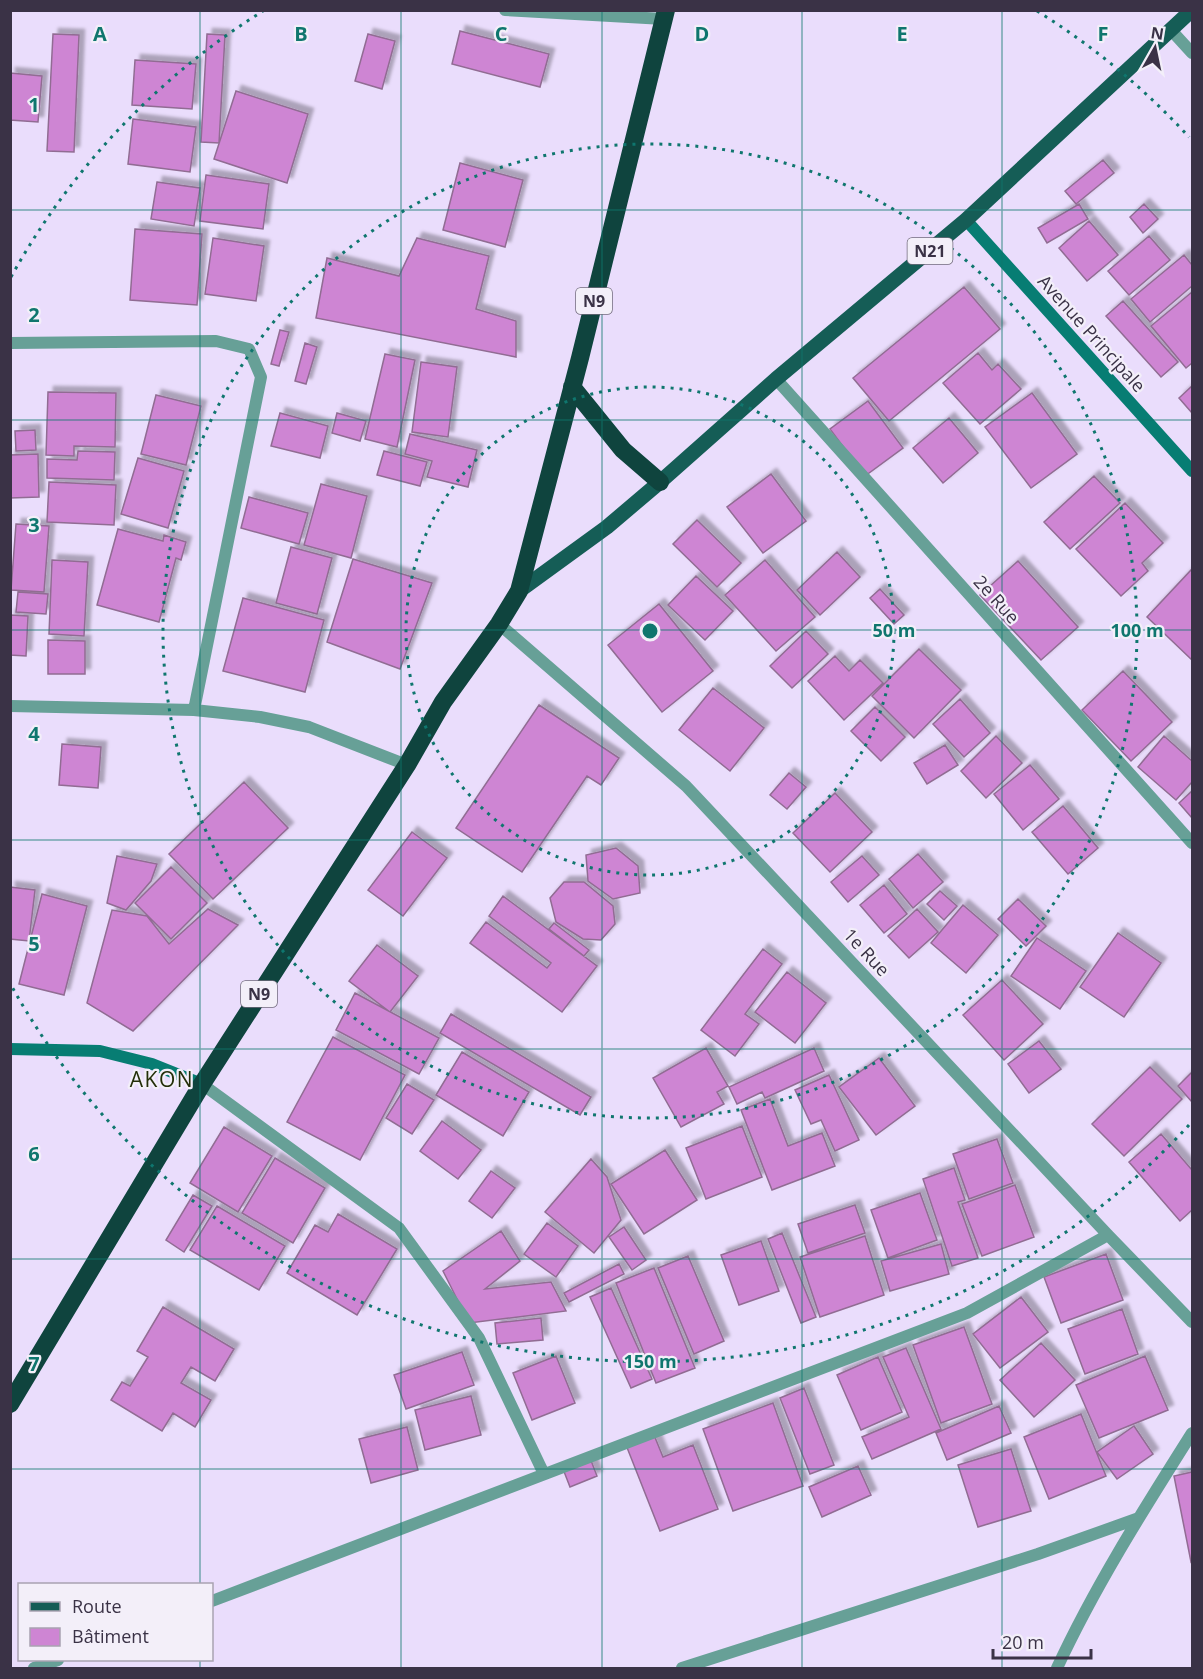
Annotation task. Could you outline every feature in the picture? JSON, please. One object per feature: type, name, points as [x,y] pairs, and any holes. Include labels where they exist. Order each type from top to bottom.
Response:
[{"type":"highway","name":"N9","points":[[10,1404],[202,1084],[407,765],[443,702],[499,624],[519,591],[665,15]]},
{"type":"highway","points":[[572,387],[623,450],[660,482]]},
{"type":"main road","name":"N21","points":[[519,591],[607,527],[776,379],[966,220],[1192,10]]},
{"type":"street","points":[[505,10],[665,15]]},
{"type":"street","points":[[1171,30],[1192,52]]},
{"type":"street","name":"Avenue Principale","points":[[966,220],[1192,471]]},
{"type":"street","points":[[10,343],[216,340],[249,349],[261,377],[194,710]]},
{"type":"street","name":"2e Rue","points":[[776,379],[1192,843]]},
{"type":"street","name":"1e Rue","points":[[499,624],[686,786],[1192,1322]]},
{"type":"street","points":[[10,706],[194,710],[260,717],[309,727],[407,765]]},
{"type":"street","points":[[10,1049],[100,1051],[152,1064],[202,1084],[399,1228],[479,1338],[544,1474]]},
{"type":"street","points":[[213,1601],[967,1313],[1108,1235]]},
{"type":"street","points":[[1057,1668],[1073,1634],[1139,1518],[1192,1433]]},
{"type":"street","points":[[682,1668],[1038,1554],[1139,1518]]},
{"type":"street","points":[[34,1668],[53,1661]]},
{"type":"building","points":[[460,31],[549,54],[540,87],[452,64]]},
{"type":"building","points":[[53,34],[79,35],[74,152],[47,151]]},
{"type":"building","points":[[207,34],[225,35],[219,143],[201,142]]},
{"type":"building","points":[[368,34],[395,41],[382,89],[355,81]]},
{"type":"building","points":[[135,60],[196,64],[192,109],[132,105]]},
{"type":"building","points":[[10,73],[42,76],[38,122],[10,120]]},
{"type":"building","points":[[236,91],[308,114],[287,183],[214,159]]},
{"type":"building","points":[[133,119],[196,127],[190,172],[128,164]]},
{"type":"building","points":[[1103,160],[1114,173],[1076,204],[1065,191]]},
{"type":"building","points":[[460,163],[523,180],[505,247],[443,230]]},
{"type":"building","points":[[206,175],[269,184],[263,229],[200,221]]},
{"type":"building","points":[[157,182],[200,188],[194,226],[151,219]]},
{"type":"building","points":[[1079,204],[1088,219],[1047,243],[1038,228]]},
{"type":"building","points":[[1144,204],[1158,219],[1143,233],[1130,217]]},
{"type":"building","points":[[1089,221],[1118,255],[1087,281],[1059,248]]},
{"type":"building","points":[[135,229],[202,234],[197,305],[130,300]]},
{"type":"building","points":[[1149,236],[1170,260],[1129,295],[1108,271]]},
{"type":"building","points":[[213,238],[264,246],[256,301],[205,294]]},
{"type":"building","points":[[417,238],[489,256],[476,309],[516,321],[516,357],[316,318],[327,258],[399,276]]},
{"type":"building","points":[[1184,255],[1192,265],[1192,286],[1150,322],[1131,299]]},
{"type":"building","points":[[964,287],[1000,329],[889,421],[853,378]]},
{"type":"building","points":[[1192,292],[1192,363],[1186,368],[1151,326]]},
{"type":"building","points":[[1123,301],[1178,362],[1161,377],[1106,316]]},
{"type":"building","points":[[280,330],[289,332],[279,366],[271,364]]},
{"type":"building","points":[[305,343],[317,347],[306,384],[295,381]]},
{"type":"building","points":[[978,353],[992,370],[998,364],[1021,389],[980,424],[943,383]]},
{"type":"building","points":[[385,354],[415,360],[397,447],[365,439]]},
{"type":"building","points":[[421,362],[457,367],[448,437],[412,432]]},
{"type":"building","points":[[1192,386],[1192,413],[1179,398]]},
{"type":"building","points":[[48,392],[116,393],[115,447],[74,446],[74,456],[46,455]]},
{"type":"building","points":[[1032,393],[1077,454],[1031,488],[985,427]]},
{"type":"building","points":[[156,395],[201,406],[186,465],[141,454]]},
{"type":"building","points":[[868,401],[903,448],[865,476],[830,429]]},
{"type":"building","points":[[280,413],[328,426],[320,458],[271,446]]},
{"type":"building","points":[[337,413],[366,421],[360,441],[332,433]]},
{"type":"building","points":[[949,418],[978,453],[943,483],[913,448]]},
{"type":"building","points":[[35,430],[36,450],[16,451],[15,431]]},
{"type":"building","points":[[410,434],[477,450],[468,487],[427,477],[432,461],[405,454]]},
{"type":"building","points":[[78,451],[115,452],[114,480],[47,478],[47,459],[77,460]]},
{"type":"building","points":[[384,451],[427,462],[420,486],[377,475]]},
{"type":"building","points":[[38,454],[39,497],[10,498],[10,455]]},
{"type":"building","points":[[138,458],[184,471],[168,528],[121,514]]},
{"type":"building","points":[[771,474],[806,521],[763,553],[727,507]]},
{"type":"building","points":[[1094,476],[1120,503],[1070,549],[1044,522]]},
{"type":"building","points":[[49,482],[116,485],[114,525],[47,522]]},
{"type":"building","points":[[321,484],[367,496],[351,558],[304,545]]},
{"type":"building","points":[[249,497],[308,513],[299,544],[241,528]]},
{"type":"building","points":[[1125,503],[1163,543],[1142,563],[1148,571],[1121,596],[1076,549]]},
{"type":"building","points":[[697,520],[741,563],[717,587],[673,544]]},
{"type":"building","points":[[16,524],[49,526],[44,592],[11,590]]},
{"type":"building","points":[[118,529],[163,541],[164,535],[186,542],[181,560],[176,558],[159,622],[97,605]]},
{"type":"building","points":[[291,547],[332,558],[317,614],[276,603]]},
{"type":"building","points":[[837,552],[860,577],[820,615],[797,590]]},
{"type":"building","points":[[353,559],[432,583],[400,669],[327,642]]},
{"type":"building","points":[[52,560],[88,562],[84,636],[49,634]]},
{"type":"building","points":[[765,560],[815,617],[776,651],[725,595]]},
{"type":"building","points":[[1018,561],[1078,627],[1041,660],[980,595]]},
{"type":"building","points":[[1192,569],[1192,660],[1147,617]]},
{"type":"building","points":[[696,576],[733,611],[705,640],[668,605]]},
{"type":"building","points":[[880,589],[904,615],[894,624],[870,598]]},
{"type":"building","points":[[18,592],[48,594],[46,614],[16,612]]},
{"type":"building","points":[[243,598],[324,620],[305,692],[223,671]]},
{"type":"building","points":[[659,604],[713,671],[662,712],[608,645]]},
{"type":"building","points":[[10,615],[28,616],[26,656],[10,655]]},
{"type":"building","points":[[806,631],[828,654],[792,688],[770,666]]},
{"type":"building","points":[[48,640],[85,641],[85,674],[48,674]]},
{"type":"building","points":[[919,649],[961,690],[914,738],[872,696]]},
{"type":"building","points":[[835,656],[849,671],[860,660],[883,683],[844,720],[808,681]]},
{"type":"building","points":[[1123,671],[1172,722],[1131,761],[1082,710]]},
{"type":"building","points":[[713,688],[764,728],[730,771],[679,730]]},
{"type":"building","points":[[960,699],[990,733],[964,757],[933,724]]},
{"type":"building","points":[[539,705],[619,758],[601,785],[587,776],[522,872],[456,828]]},
{"type":"building","points":[[875,707],[905,737],[881,761],[851,731]]},
{"type":"building","points":[[996,736],[1022,763],[986,798],[961,771]]},
{"type":"building","points":[[1164,736],[1192,761],[1192,782],[1176,800],[1138,767]]},
{"type":"building","points":[[62,744],[101,747],[98,788],[59,785]]},
{"type":"building","points":[[945,745],[958,765],[927,784],[914,763]]},
{"type":"building","points":[[1030,765],[1059,799],[1023,830],[994,794]]},
{"type":"building","points":[[789,773],[806,787],[787,809],[770,795]]},
{"type":"building","points":[[244,782],[288,828],[213,899],[169,854]]},
{"type":"building","points":[[1192,791],[1192,818],[1179,803]]},
{"type":"building","points":[[835,793],[872,832],[830,872],[793,833]]},
{"type":"building","points":[[1063,806],[1098,848],[1068,874],[1032,832]]},
{"type":"building","points":[[412,832],[447,858],[403,916],[368,890]]},
{"type":"building","points":[[616,848],[638,866],[640,893],[613,899],[588,881],[586,855]]},
{"type":"building","points":[[918,854],[943,882],[913,908],[889,879]]},
{"type":"building","points":[[117,856],[157,864],[151,881],[126,910],[107,903]]},
{"type":"building","points":[[862,856],[879,875],[848,902],[831,882]]},
{"type":"building","points":[[171,867],[207,903],[171,939],[135,903]]},
{"type":"building","points":[[564,882],[584,882],[613,906],[615,924],[601,940],[583,939],[556,922],[550,898]]},
{"type":"building","points":[[884,885],[907,914],[884,933],[860,905]]},
{"type":"building","points":[[10,887],[35,890],[29,941],[10,939]]},
{"type":"building","points":[[940,891],[957,906],[944,920],[927,904]]},
{"type":"building","points":[[42,894],[87,906],[64,995],[19,984]]},
{"type":"building","points":[[503,896],[597,966],[562,1012],[470,943],[486,922],[547,968],[551,963],[489,916]]},
{"type":"building","points":[[1018,899],[1046,926],[1026,946],[998,919]]},
{"type":"building","points":[[963,905],[998,935],[966,973],[931,943]]},
{"type":"building","points":[[208,909],[238,925],[133,1031],[87,1003],[112,910],[147,916],[169,944]]},
{"type":"building","points":[[917,909],[938,932],[909,958],[888,936]]},
{"type":"building","points":[[554,923],[589,950],[584,956],[549,929]]},
{"type":"building","points":[[1118,933],[1161,963],[1124,1017],[1080,987]]},
{"type":"building","points":[[1037,938],[1086,971],[1060,1009],[1011,976]]},
{"type":"building","points":[[377,945],[418,976],[390,1012],[349,981]]},
{"type":"building","points":[[763,949],[782,964],[745,1014],[759,1024],[735,1056],[701,1030]]},
{"type":"building","points":[[787,972],[826,1003],[795,1043],[755,1012]]},
{"type":"building","points":[[1002,980],[1043,1024],[1004,1060],[963,1015]]},
{"type":"building","points":[[355,993],[439,1038],[419,1074],[336,1030]]},
{"type":"building","points":[[451,1014],[591,1097],[580,1115],[440,1033]]},
{"type":"building","points":[[333,1037],[405,1075],[360,1160],[287,1122]]},
{"type":"building","points":[[1039,1041],[1061,1069],[1029,1093],[1008,1064]]},
{"type":"building","points":[[706,1048],[728,1086],[717,1092],[724,1104],[681,1127],[653,1078]]},
{"type":"building","points":[[814,1048],[824,1071],[765,1098],[762,1092],[737,1104],[729,1087]]},
{"type":"building","points":[[462,1052],[529,1092],[503,1136],[436,1095]]},
{"type":"building","points":[[879,1058],[915,1106],[876,1135],[839,1087]]},
{"type":"building","points":[[1150,1067],[1182,1099],[1124,1156],[1092,1124]]},
{"type":"building","points":[[1192,1072],[1192,1102],[1178,1086]]},
{"type":"building","points":[[829,1075],[859,1140],[835,1151],[821,1120],[811,1124],[795,1090]]},
{"type":"building","points":[[407,1084],[434,1100],[412,1134],[386,1118]]},
{"type":"building","points":[[770,1099],[788,1146],[822,1133],[835,1166],[772,1190],[741,1110]]},
{"type":"building","points":[[442,1121],[481,1150],[458,1179],[420,1151]]},
{"type":"building","points":[[742,1126],[762,1177],[706,1199],[686,1148]]},
{"type":"building","points":[[224,1127],[272,1156],[238,1212],[190,1183]]},
{"type":"building","points":[[1161,1134],[1192,1170],[1192,1210],[1180,1221],[1129,1162]]},
{"type":"building","points":[[997,1139],[1013,1183],[969,1199],[953,1154]]},
{"type":"building","points":[[665,1150],[697,1200],[644,1234],[611,1184]]},
{"type":"building","points":[[275,1158],[325,1188],[293,1243],[242,1213]]},
{"type":"building","points":[[591,1159],[607,1177],[621,1220],[594,1253],[545,1212]]},
{"type":"building","points":[[954,1168],[965,1200],[958,1202],[978,1258],[952,1266],[923,1179]]},
{"type":"building","points":[[491,1171],[515,1188],[492,1218],[469,1201]]},
{"type":"building","points":[[1015,1185],[1034,1237],[982,1256],[962,1204]]},
{"type":"building","points":[[920,1193],[937,1240],[888,1258],[871,1210]]},
{"type":"building","points":[[193,1195],[212,1206],[184,1252],[166,1240]]},
{"type":"building","points":[[855,1205],[865,1233],[808,1253],[798,1224]]},
{"type":"building","points":[[217,1206],[285,1246],[259,1290],[190,1250]]},
{"type":"building","points":[[338,1214],[397,1249],[357,1315],[287,1273],[315,1225],[328,1232]]},
{"type":"building","points":[[547,1223],[578,1246],[556,1277],[524,1254]]},
{"type":"building","points":[[624,1227],[646,1260],[632,1270],[609,1237]]},
{"type":"building","points":[[501,1231],[520,1261],[485,1289],[551,1282],[566,1311],[469,1323],[443,1271]]},
{"type":"building","points":[[782,1233],[816,1317],[801,1323],[768,1239]]},
{"type":"building","points":[[865,1236],[884,1295],[820,1317],[800,1257]]},
{"type":"building","points":[[761,1241],[779,1291],[739,1305],[721,1255]]},
{"type":"building","points":[[941,1244],[949,1274],[890,1291],[881,1261]]},
{"type":"building","points":[[1106,1254],[1123,1300],[1061,1323],[1044,1277]]},
{"type":"building","points":[[688,1256],[724,1341],[694,1354],[658,1268]]},
{"type":"building","points":[[619,1264],[624,1274],[569,1302],[564,1293]]},
{"type":"building","points":[[654,1268],[695,1368],[656,1383],[616,1283]]},
{"type":"building","points":[[611,1288],[652,1379],[631,1388],[590,1297]]},
{"type":"building","points":[[1021,1297],[1048,1332],[1000,1368],[973,1334]]},
{"type":"building","points":[[163,1307],[234,1349],[215,1381],[191,1367],[181,1383],[211,1400],[195,1427],[173,1413],[162,1431],[111,1400],[122,1382],[130,1386],[148,1357],[137,1351]]},
{"type":"building","points":[[1122,1309],[1138,1354],[1085,1374],[1068,1329]]},
{"type":"building","points":[[541,1318],[543,1340],[497,1344],[495,1323]]},
{"type":"building","points":[[964,1327],[992,1404],[941,1423],[913,1345]]},
{"type":"building","points":[[1041,1343],[1075,1380],[1034,1417],[1000,1380]]},
{"type":"building","points":[[906,1348],[941,1429],[872,1459],[862,1437],[909,1417],[883,1357]]},
{"type":"building","points":[[462,1352],[474,1385],[406,1409],[394,1375]]},
{"type":"building","points":[[556,1356],[575,1403],[532,1420],[513,1373]]},
{"type":"building","points":[[1145,1356],[1168,1410],[1099,1438],[1076,1385]]},
{"type":"building","points":[[878,1357],[902,1412],[861,1430],[837,1375]]},
{"type":"building","points":[[804,1388],[834,1465],[810,1474],[780,1398]]},
{"type":"building","points":[[471,1396],[481,1435],[425,1450],[415,1410]]},
{"type":"building","points":[[773,1403],[803,1486],[733,1511],[703,1429]]},
{"type":"building","points":[[999,1406],[1011,1433],[947,1460],[936,1433]]},
{"type":"building","points":[[1081,1414],[1106,1476],[1049,1499],[1024,1437]]},
{"type":"building","points":[[1134,1426],[1153,1454],[1117,1479],[1097,1452]]},
{"type":"building","points":[[407,1427],[418,1470],[371,1483],[359,1439]]},
{"type":"building","points":[[654,1435],[663,1457],[693,1445],[718,1509],[660,1531],[626,1445]]},
{"type":"building","points":[[1011,1449],[1031,1511],[978,1527],[958,1465]]},
{"type":"building","points":[[590,1458],[597,1476],[570,1487],[563,1469]]},
{"type":"building","points":[[858,1466],[871,1495],[822,1517],[809,1487]]},
{"type":"building","points":[[1192,1472],[1192,1561],[1191,1562],[1174,1476]]},
{"type":"district","name":"AKON","points":[[162,1079]]}]
